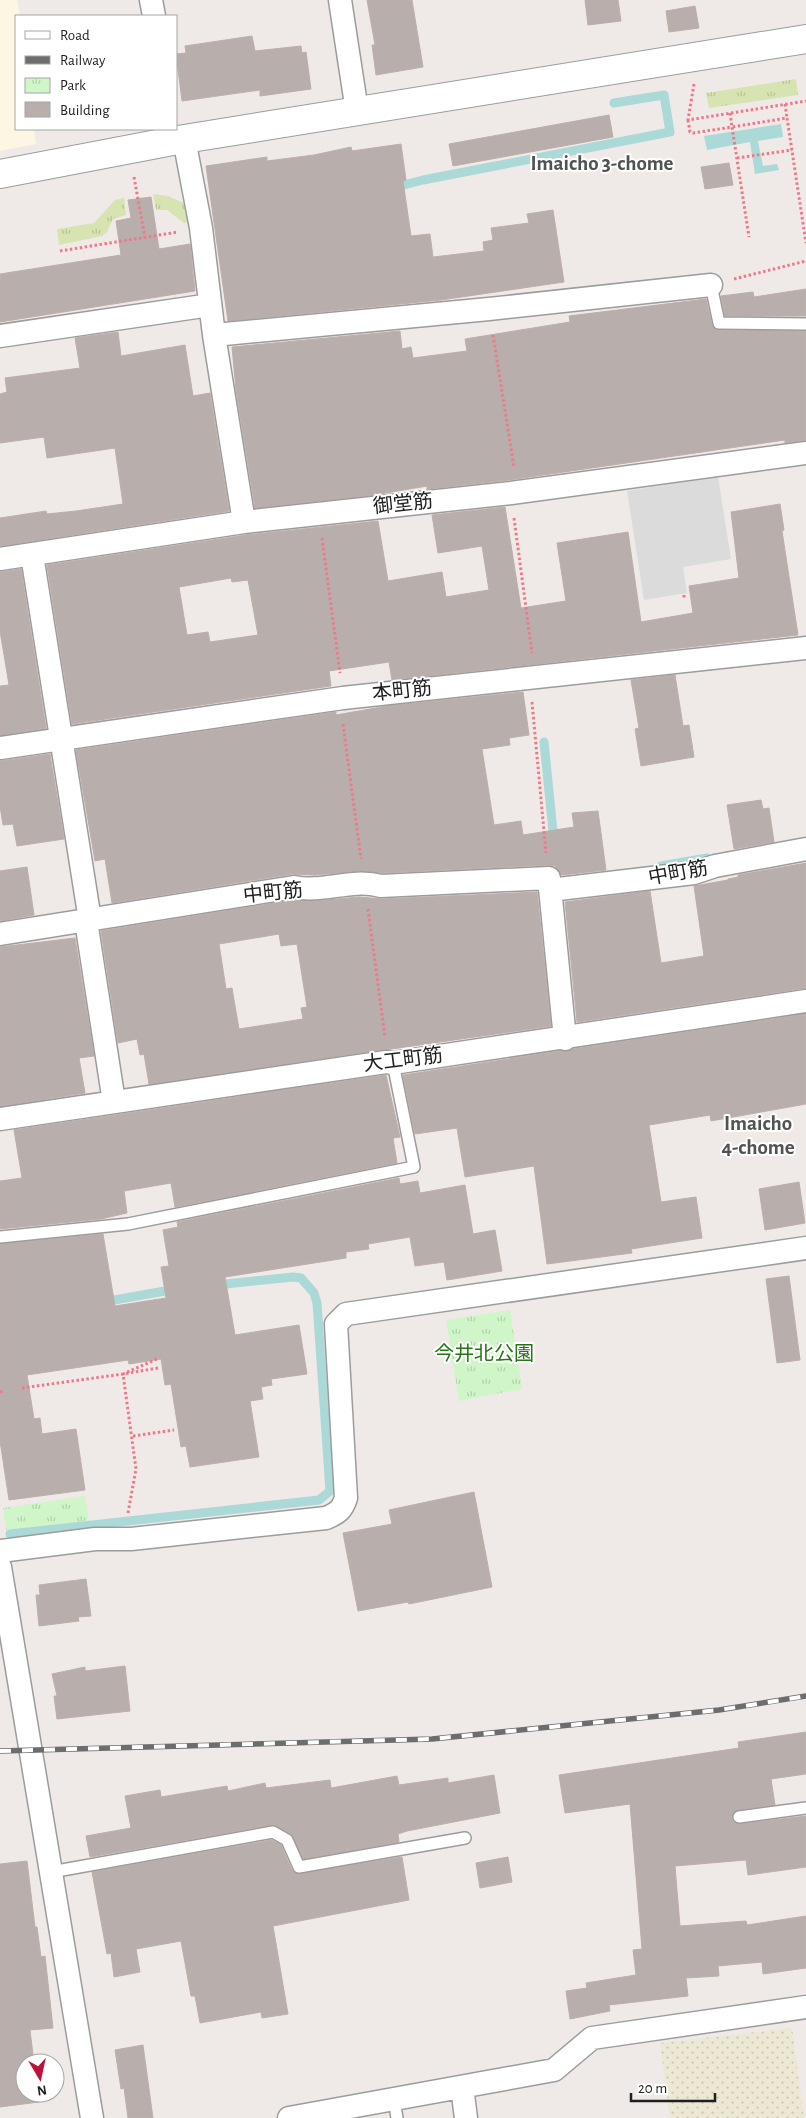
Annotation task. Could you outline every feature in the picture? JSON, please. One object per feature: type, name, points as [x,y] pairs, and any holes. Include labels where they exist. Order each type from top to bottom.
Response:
[{"type":"street","points":[[151,0],[154,15]]},
{"type":"street","points":[[340,0],[356,111]]},
{"type":"street","points":[[0,174],[179,136],[356,111],[806,39]]},
{"type":"street","points":[[179,136],[201,228],[214,335],[244,522]]},
{"type":"street","points":[[214,335],[490,310],[711,285]]},
{"type":"street","points":[[0,336],[210,306]]},
{"type":"street","name":"御堂筋","points":[[0,559],[244,522],[514,492],[806,453]]},
{"type":"street","points":[[32,555],[62,738],[114,1102]]},
{"type":"street","name":"本町筋","points":[[0,748],[343,698],[532,676],[806,648]]},
{"type":"street","name":"中町筋","points":[[0,934],[294,887],[306,890],[364,882],[381,886],[549,884],[694,873],[715,866],[806,849]]},
{"type":"street","points":[[549,884],[565,1039]]},
{"type":"street","name":"大工町筋","points":[[0,1119],[295,1074],[386,1062],[393,1063],[565,1039],[806,1001]]},
{"type":"street","points":[[0,1551],[95,1539],[131,1539],[316,1519],[338,1514],[343,1508],[346,1498],[336,1324],[346,1314],[806,1248]]},
{"type":"street","points":[[0,1567],[92,2118]]},
{"type":"street","points":[[289,2118],[395,2108],[462,2087],[554,2070],[592,2038],[806,2007]]},
{"type":"street","points":[[462,2087],[466,2118]]},
{"type":"lane","points":[[711,285],[720,323],[806,324]]},
{"type":"lane","points":[[0,1237],[128,1224],[414,1167],[393,1063]]},
{"type":"lane","points":[[739,1817],[806,1808]]},
{"type":"lane","points":[[51,1872],[273,1832],[287,1840],[299,1867],[465,1838]]},
{"type":"path","points":[[694,81],[694,96],[688,110],[690,132],[692,133],[787,118]]},
{"type":"path","points":[[688,120],[806,101]]},
{"type":"path","points":[[785,104],[806,243]]},
{"type":"path","points":[[730,113],[749,237]]},
{"type":"path","points":[[737,158],[792,150]]},
{"type":"path","points":[[134,176],[145,238]]},
{"type":"path","points":[[60,251],[201,228]]},
{"type":"path","points":[[711,285],[806,261]]},
{"type":"path","points":[[490,310],[514,492],[532,676],[549,884]]},
{"type":"path","points":[[318,513],[343,698]]},
{"type":"path","points":[[123,1374],[159,1358]]},
{"type":"path","points":[[22,1388],[158,1368]]},
{"type":"path","points":[[123,1374],[133,1436],[136,1469],[128,1513]]},
{"type":"path","points":[[133,1436],[174,1430]]},
{"type":"shaded area","points":[[0,0],[17,0],[20,15],[15,15],[15,130],[34,130],[36,144],[0,151]]},
{"type":"shaded area","points":[[718,477],[731,559],[683,567],[687,593],[644,600],[627,491]]},
{"type":"shaded area","points":[[792,2028],[804,2118],[670,2118],[660,2043]]},
{"type":"green space","points":[[796,79],[798,95],[709,108],[706,93]]},
{"type":"green space","points":[[153,194],[168,196],[186,204],[188,222],[184,223],[167,210],[156,210]]},
{"type":"green space","points":[[124,198],[126,215],[113,219],[107,232],[102,236],[59,245],[57,229],[94,223],[115,200]]},
{"type":"green space","name":"今井北公園","points":[[510,1310],[522,1389],[459,1401],[446,1320]]},
{"type":"green space","points":[[85,1496],[89,1521],[6,1530],[3,1508]]},
{"type":"water","points":[[781,124],[783,137],[758,141],[763,166],[777,164],[779,170],[755,174],[750,142],[707,150],[704,136]]},
{"type":"building","points":[[367,0],[412,0],[423,67],[376,75],[372,45],[375,45]]},
{"type":"building","points":[[585,0],[618,0],[621,21],[588,25]]},
{"type":"building","points":[[695,6],[699,28],[669,32],[666,11]]},
{"type":"building","points":[[252,36],[255,51],[301,46],[302,53],[306,52],[311,89],[260,96],[260,90],[182,101],[178,54],[186,53],[185,46]]},
{"type":"building","points":[[609,115],[613,137],[453,166],[449,144]]},
{"type":"building","points":[[401,144],[406,180],[403,181],[411,236],[430,234],[433,257],[484,251],[483,242],[493,240],[491,228],[529,223],[527,214],[553,210],[564,282],[441,300],[228,321],[206,166],[267,157],[267,161],[314,155],[351,147],[352,151]]},
{"type":"building","points":[[729,163],[733,185],[705,189],[701,167]]},
{"type":"building","points":[[151,197],[159,249],[190,244],[195,291],[0,322],[0,274],[121,255],[116,221],[131,218],[128,200]]},
{"type":"building","points":[[806,289],[806,316],[725,316],[721,296],[753,292],[754,297]]},
{"type":"building","points":[[706,299],[712,325],[716,330],[806,331],[806,440],[785,443],[785,440],[509,480],[427,489],[427,486],[374,495],[255,508],[236,390],[232,347],[400,331],[402,349],[411,347],[413,358],[467,351],[465,339],[570,322],[569,316]]},
{"type":"building","points":[[118,332],[121,356],[185,345],[193,396],[210,393],[229,511],[0,546],[0,518],[46,511],[47,514],[123,504],[115,448],[47,458],[44,437],[0,443],[0,394],[7,392],[5,378],[80,368],[75,338]]},
{"type":"building","points":[[780,504],[784,530],[782,531],[798,635],[392,680],[389,662],[329,671],[331,686],[72,724],[47,565],[246,535],[378,521],[388,581],[442,572],[446,597],[489,590],[482,546],[438,553],[432,515],[505,507],[521,608],[566,601],[557,543],[628,532],[641,622],[693,613],[689,586],[739,578],[731,512]],"holes":[[[231,578],[232,582],[248,580],[258,635],[210,642],[208,632],[187,635],[179,587]]]},
{"type":"building","points":[[21,569],[46,728],[0,735],[0,686],[9,685],[0,631],[0,572]]},
{"type":"building","points":[[675,675],[683,726],[689,725],[694,757],[641,766],[635,729],[639,728],[631,680]]},
{"type":"building","points":[[523,692],[529,735],[509,738],[510,745],[482,749],[494,825],[521,821],[523,835],[574,827],[572,813],[598,811],[606,870],[562,875],[555,866],[548,865],[382,873],[358,871],[315,875],[292,874],[112,903],[105,859],[95,861],[76,750],[336,712],[336,715],[387,706]]},
{"type":"building","points":[[50,754],[64,839],[17,846],[13,824],[3,825],[0,806],[0,761]]},
{"type":"building","points":[[761,800],[763,809],[769,808],[774,842],[734,849],[727,805]]},
{"type":"building","points":[[806,863],[806,988],[577,1022],[565,902],[650,891],[661,963],[704,956],[694,886],[728,880],[738,877],[738,875]]},
{"type":"building","points":[[27,867],[34,915],[0,921],[0,871]]},
{"type":"building","points":[[537,892],[551,1026],[149,1084],[144,1054],[140,1055],[137,1039],[118,1043],[101,931],[294,900],[316,901],[359,897],[382,899]],"holes":[[[279,934],[281,946],[297,944],[307,1007],[301,1008],[303,1019],[239,1029],[232,988],[226,989],[219,944]]]},
{"type":"building","points":[[75,938],[94,1056],[79,1058],[85,1093],[0,1106],[0,947]]},
{"type":"building","points":[[806,1014],[806,1104],[711,1121],[710,1115],[649,1125],[661,1202],[696,1197],[702,1238],[631,1249],[632,1253],[547,1264],[534,1166],[465,1177],[457,1128],[415,1134],[403,1075]]},
{"type":"building","points":[[386,1075],[400,1137],[393,1138],[397,1163],[175,1207],[171,1183],[124,1191],[127,1213],[101,1219],[0,1229],[0,1181],[22,1178],[14,1130]]},
{"type":"building","points":[[399,1178],[400,1184],[418,1181],[420,1193],[465,1185],[473,1234],[495,1230],[502,1271],[447,1280],[444,1262],[415,1266],[410,1237],[368,1244],[369,1249],[346,1252],[346,1258],[225,1277],[235,1335],[299,1325],[307,1374],[271,1379],[272,1385],[261,1387],[263,1399],[250,1401],[259,1457],[190,1467],[186,1446],[181,1447],[171,1384],[165,1385],[161,1359],[129,1364],[128,1360],[27,1375],[34,1419],[40,1418],[42,1434],[76,1429],[85,1490],[9,1500],[0,1441],[0,1244],[103,1234],[115,1306],[166,1298],[161,1267],[169,1266],[163,1230],[178,1227],[177,1222]]},
{"type":"building","points":[[799,1182],[805,1223],[765,1230],[759,1189]]},
{"type":"building","points":[[789,1276],[800,1360],[777,1363],[766,1279]]},
{"type":"building","points":[[474,1492],[492,1587],[409,1604],[408,1602],[358,1611],[343,1533],[392,1524],[389,1510]]},
{"type":"building","points":[[86,1579],[91,1616],[78,1617],[79,1621],[39,1626],[36,1595],[40,1595],[39,1585]]},
{"type":"building","points":[[125,1666],[130,1711],[57,1719],[54,1696],[57,1696],[52,1674],[85,1667],[85,1671]]},
{"type":"building","points":[[806,1732],[806,1774],[771,1779],[775,1805],[738,1810],[732,1818],[733,1822],[740,1824],[806,1816],[806,1867],[748,1875],[746,1860],[675,1866],[680,1926],[746,1921],[747,1925],[806,1916],[806,1968],[763,1974],[762,1962],[718,1966],[719,1976],[686,1978],[688,1996],[609,2005],[610,2011],[570,2019],[566,1991],[587,1988],[586,1983],[636,1975],[633,1950],[642,1949],[630,1804],[565,1813],[559,1775],[739,1748],[738,1742]]},
{"type":"building","points":[[494,1775],[500,1813],[407,1831],[398,1834],[399,1842],[303,1859],[291,1834],[272,1825],[90,1857],[86,1836],[131,1828],[125,1796],[160,1790],[161,1797],[227,1786],[228,1791],[265,1783],[266,1788],[330,1780],[331,1788],[397,1776],[399,1785],[448,1778],[448,1783]]},
{"type":"building","points":[[272,1840],[281,1845],[292,1870],[297,1874],[402,1857],[409,1900],[273,1926],[288,2014],[262,2018],[261,2012],[200,2023],[195,1996],[191,1996],[181,1941],[136,1949],[140,1972],[114,1977],[111,1953],[107,1954],[92,1872]]},
{"type":"building","points":[[508,1857],[512,1882],[480,1888],[476,1863]]},
{"type":"building","points":[[27,1861],[35,1927],[37,1927],[41,1957],[45,1956],[53,2028],[30,2030],[33,2053],[15,2053],[15,2103],[31,2103],[0,2107],[0,1864]]},
{"type":"building","points":[[143,2045],[153,2118],[128,2118],[124,2088],[121,2089],[115,2050]]},
{"type":"waterway","points":[[392,188],[423,180],[670,132],[664,95],[614,103]]},
{"type":"waterway","points":[[544,742],[554,841]]},
{"type":"waterway","points":[[661,866],[707,858]]},
{"type":"waterway","points":[[10,1534],[319,1500],[330,1491],[317,1303],[314,1293],[301,1278],[293,1277],[216,1285]]},
{"type":"waterway","points":[[103,1302],[176,1289]]},
{"type":"railway","points":[[0,1751],[432,1739],[719,1710],[806,1696]]},
{"type":"district","name":"Imaicho 3-chome","points":[[602,163]]},
{"type":"district","name":"Imaicho 4-chome","points":[[758,1135]]}]
